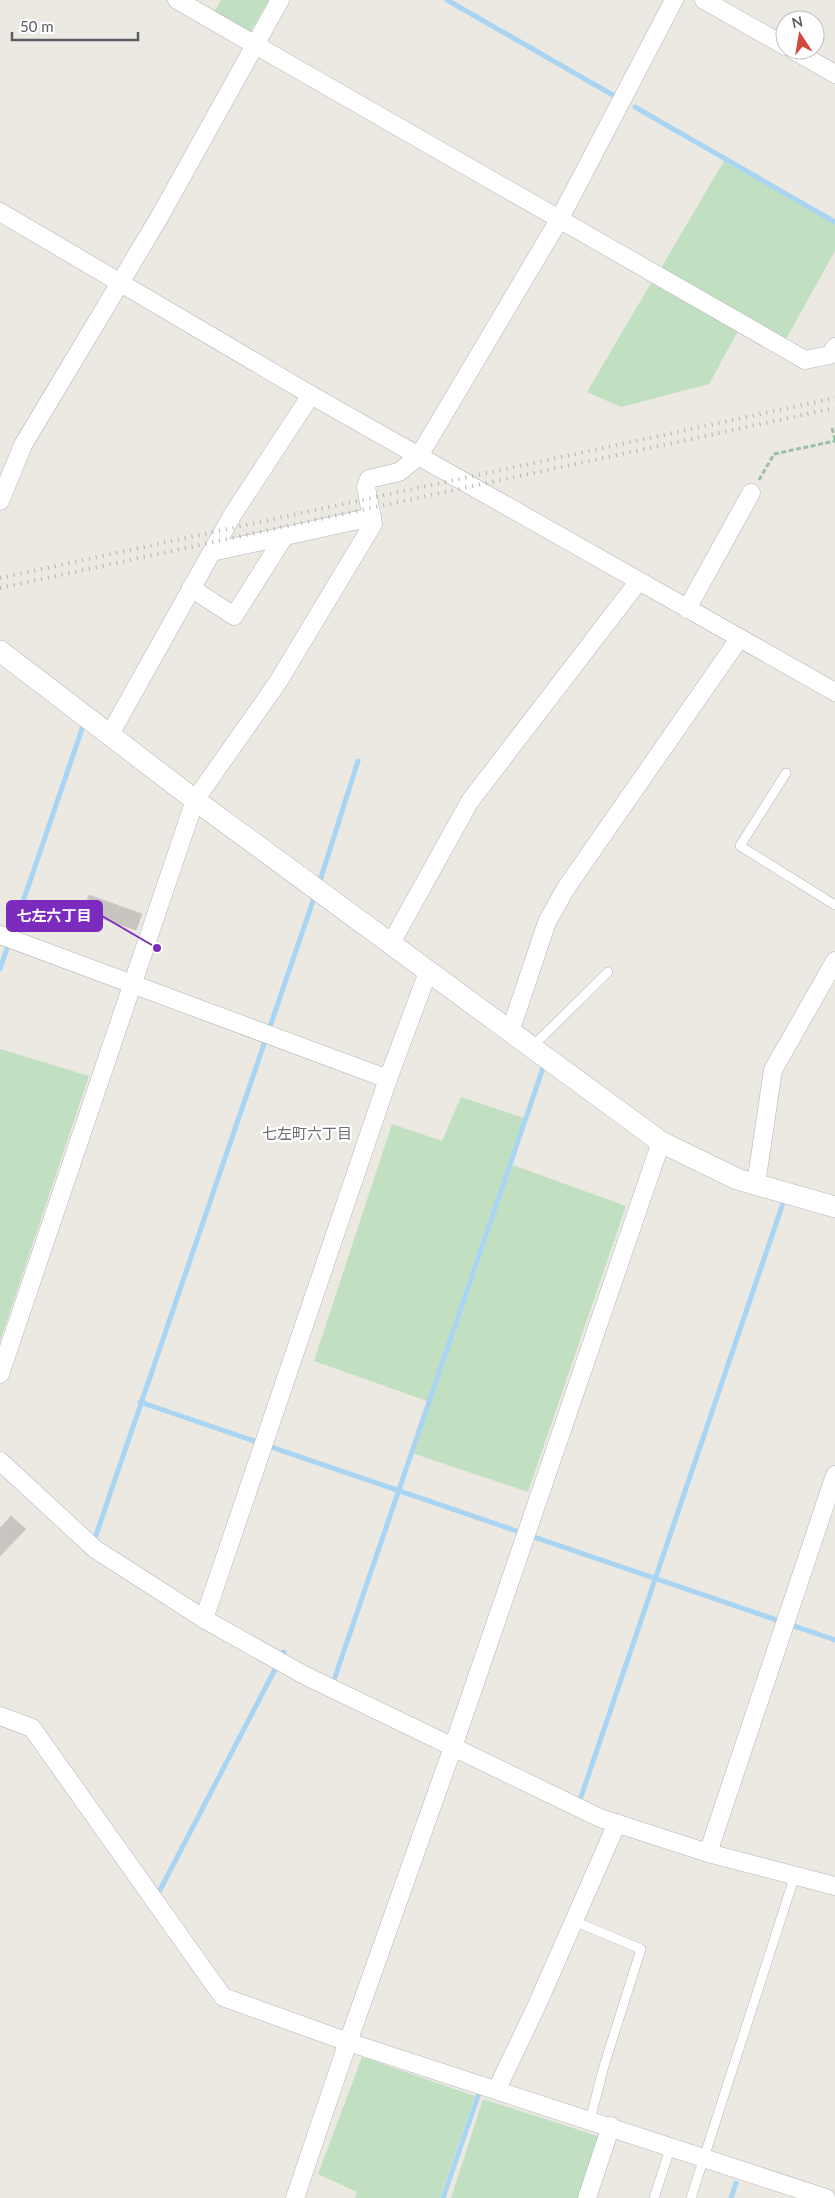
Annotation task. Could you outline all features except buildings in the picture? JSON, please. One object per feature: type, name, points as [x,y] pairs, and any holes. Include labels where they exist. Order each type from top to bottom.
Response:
[{"type":"street","points":[[177,0],[805,360],[830,355],[835,347]]},
{"type":"street","points":[[0,502],[23,444],[121,282],[280,0]]},
{"type":"street","points":[[0,1374],[195,800],[278,682],[373,524],[366,487],[369,479],[399,472],[419,456],[559,220],[674,0]]},
{"type":"street","points":[[704,0],[775,40]]},
{"type":"street","points":[[810,60],[835,74]]},
{"type":"street","points":[[0,212],[638,582],[835,692]]},
{"type":"street","points":[[109,736],[233,514],[311,394]]},
{"type":"street","points":[[687,609],[751,493]]},
{"type":"street","points":[[212,552],[372,518]]},
{"type":"street","points":[[192,588],[234,616],[284,537]]},
{"type":"street","points":[[390,945],[470,801],[638,582]]},
{"type":"street","points":[[510,1032],[547,922],[566,888],[739,639]]},
{"type":"street","points":[[0,651],[109,736],[390,945],[661,1142],[737,1179],[835,1207]]},
{"type":"street","points":[[0,935],[134,983],[388,1079]]},
{"type":"street","points":[[756,1184],[773,1070],[835,961]]},
{"type":"street","points":[[204,1619],[388,1079],[428,972]]},
{"type":"street","points":[[295,2198],[348,2042],[453,1747],[661,1142]]},
{"type":"street","points":[[0,1461],[95,1549],[204,1619],[304,1675],[600,1818],[708,1853],[835,1886]]},
{"type":"street","points":[[708,1853],[835,1475]]},
{"type":"street","points":[[0,1716],[32,1728],[223,1997],[348,2042],[611,2126],[826,2198]]},
{"type":"street","points":[[497,2089],[617,1824]]},
{"type":"street","points":[[587,2198],[611,2126]]},
{"type":"lane","points":[[786,773],[740,846],[835,905]]},
{"type":"lane","points":[[531,1048],[608,972]]},
{"type":"lane","points":[[691,2198],[795,1875]]},
{"type":"lane","points":[[574,1921],[641,1949],[604,2066],[590,2120]]},
{"type":"lane","points":[[654,2198],[671,2146]]},
{"type":"path","points":[[751,493],[774,454],[835,441],[832,428]]},
{"type":"green space","points":[[221,0],[269,0],[250,33],[213,14]]},
{"type":"green space","points":[[724,161],[835,223],[835,251],[785,341],[661,268]]},
{"type":"green space","points":[[651,283],[738,331],[709,384],[621,407],[587,392]]},
{"type":"green space","points":[[0,1049],[89,1076],[0,1341]]},
{"type":"green space","points":[[461,1097],[524,1118],[510,1164],[626,1206],[528,1492],[412,1453],[427,1401],[314,1361],[392,1124],[442,1141]]},
{"type":"green space","points":[[362,2057],[475,2096],[440,2198],[355,2198],[357,2192],[318,2174]]},
{"type":"green space","points":[[483,2099],[601,2137],[580,2198],[451,2198]]},
{"type":"waterway","points":[[447,0],[618,98]]},
{"type":"waterway","points":[[635,107],[835,222]]},
{"type":"waterway","points":[[0,969],[83,726]]},
{"type":"waterway","points":[[319,884],[358,761]]},
{"type":"waterway","points":[[96,1535],[315,895]]},
{"type":"waterway","points":[[335,1677],[543,1068]]},
{"type":"waterway","points":[[581,1797],[783,1203]]},
{"type":"waterway","points":[[140,1402],[835,1640]]},
{"type":"waterway","points":[[160,1890],[284,1652]]},
{"type":"waterway","points":[[443,2198],[479,2093]]},
{"type":"waterway","points":[[731,2198],[736,2183]]},
{"type":"railway","points":[[0,578],[835,398]]},
{"type":"railway","points":[[0,588],[835,408]]},
{"type":"place","name":"七左六丁目","points":[[157,948]]},
{"type":"district","name":"七左町六丁目","points":[[307,1134]]}]
